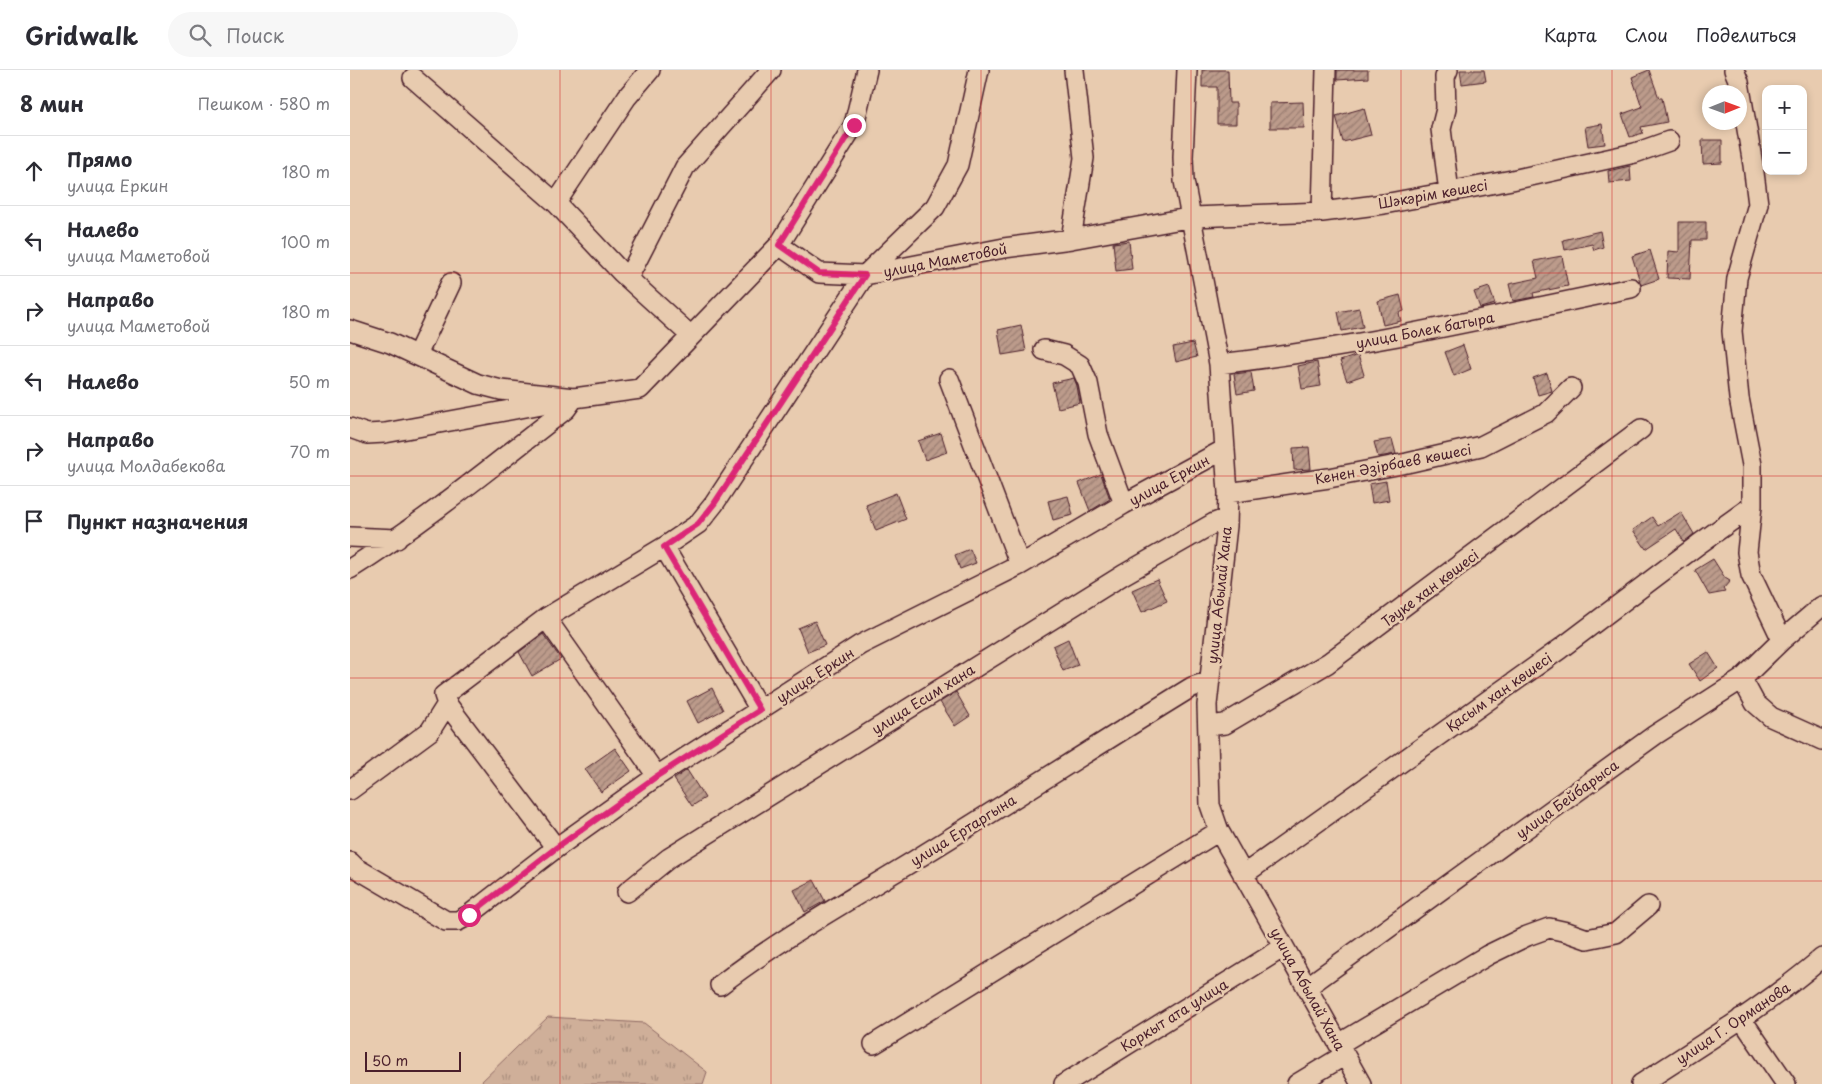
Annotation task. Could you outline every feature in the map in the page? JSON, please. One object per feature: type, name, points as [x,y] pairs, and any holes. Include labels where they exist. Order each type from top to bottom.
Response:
[{"type":"street","points":[[556,203],[626,97],[650,70]]},
{"type":"street","points":[[628,278],[685,167],[771,70]]},
{"type":"street","points":[[350,428],[367,434],[385,433],[574,398],[640,389],[779,245],[854,125],[867,70]]},
{"type":"street","points":[[779,245],[819,273],[865,275],[936,206],[958,165],[979,70]]},
{"type":"street","points":[[1071,239],[1084,158],[1074,70]]},
{"type":"street","name":"улица Абылай Хана","points":[[1187,70],[1184,181],[1193,218],[1219,364],[1228,493],[1207,705],[1210,805],[1219,830],[1361,1084]]},
{"type":"street","points":[[1322,212],[1326,70]]},
{"type":"street","points":[[1734,70],[1738,82],[1753,165],[1758,204],[1737,278],[1732,331],[1739,398],[1752,465],[1752,506],[1747,552],[1750,575],[1782,640]]},
{"type":"street","points":[[1447,74],[1446,109],[1441,130],[1449,192]]},
{"type":"street","points":[[413,78],[556,203],[628,278],[691,336]]},
{"type":"street","name":"Шәкәрім көшесі","points":[[1193,218],[1322,212],[1384,204],[1635,153],[1669,141]]},
{"type":"street","name":"улица Маметовой","points":[[446,704],[444,695],[546,618],[664,547],[698,524],[714,504],[865,275],[1004,248],[1071,239],[1193,218]]},
{"type":"street","points":[[417,355],[451,283]]},
{"type":"street","name":"улица Болек батыра","points":[[1219,364],[1284,356],[1381,340],[1631,288]]},
{"type":"street","points":[[350,330],[390,343],[478,384],[502,390],[574,398]]},
{"type":"street","points":[[1044,350],[1064,356],[1080,365],[1088,383],[1098,434],[1124,504]]},
{"type":"street","points":[[948,379],[1020,565]]},
{"type":"street","name":"Кенен Әзірбаев көшесі","points":[[1228,493],[1330,478],[1481,446],[1546,413],[1571,388]]},
{"type":"street","points":[[350,569],[397,539],[566,409],[574,398]]},
{"type":"street","name":"Тәуке хан көшесі","points":[[1208,726],[1225,724],[1328,663],[1641,429]]},
{"type":"street","name":"улица Еркин","points":[[350,862],[356,868],[446,921],[458,921],[469,915],[556,848],[657,776],[860,646],[1020,565],[1124,504],[1225,450]]},
{"type":"street","name":"Қасым хан көшесі","points":[[1243,874],[1560,649],[1752,506]]},
{"type":"street","name":"улица Есим хана","points":[[627,892],[669,858],[998,652],[1123,575],[1214,523],[1227,518]]},
{"type":"street","points":[[350,537],[397,539]]},
{"type":"street","points":[[664,547],[760,710]]},
{"type":"street","name":"улица Бейбарыса","points":[[1307,987],[1655,735],[1742,679],[1782,640],[1822,606]]},
{"type":"street","points":[[546,618],[657,776]]},
{"type":"street","points":[[1742,679],[1755,703],[1771,717],[1822,740]]},
{"type":"street","name":"улица Ертаргына","points":[[720,984],[801,930],[1092,748],[1192,687],[1210,681]]},
{"type":"street","points":[[350,790],[430,731],[446,704],[556,848]]},
{"type":"street","points":[[874,1044],[1219,830]]},
{"type":"street","points":[[1297,1084],[1342,1050],[1488,955],[1527,936],[1549,928],[1586,939],[1616,933],[1648,906]]},
{"type":"street","name":"Коркыт ата улица","points":[[1064,1084],[1284,947]]},
{"type":"street","name":"улица Г. Орманова","points":[[1640,1084],[1796,980],[1822,958]]},
{"type":"street","points":[[1741,1018],[1786,1084]]},
{"type":"green space","points":[[548,1017],[644,1023],[707,1072],[703,1084],[479,1084]]},
{"type":"building","points":[[1202,70],[1228,70],[1229,103],[1236,103],[1236,124],[1217,124],[1217,87],[1202,87]]},
{"type":"building","points":[[1337,70],[1368,70],[1368,78],[1337,80]]},
{"type":"building","points":[[1460,70],[1484,70],[1486,81],[1462,84]]},
{"type":"building","points":[[1649,70],[1659,98],[1662,98],[1667,122],[1641,127],[1643,133],[1630,137],[1622,114],[1642,107],[1632,77]]},
{"type":"building","points":[[1303,102],[1304,128],[1270,128],[1270,103]]},
{"type":"building","points":[[1364,108],[1371,135],[1343,142],[1336,116]]},
{"type":"building","points":[[1602,124],[1605,144],[1588,146],[1585,127]]},
{"type":"building","points":[[1702,140],[1722,140],[1722,163],[1703,164]]},
{"type":"building","points":[[1630,166],[1631,181],[1609,183],[1608,171]]},
{"type":"building","points":[[1679,222],[1706,222],[1706,240],[1692,240],[1690,279],[1667,278],[1668,251],[1679,252]]},
{"type":"building","points":[[1600,231],[1603,247],[1594,250],[1592,244],[1565,250],[1563,240]]},
{"type":"building","points":[[1129,241],[1132,269],[1116,271],[1113,243]]},
{"type":"building","points":[[1650,250],[1659,279],[1641,285],[1632,256]]},
{"type":"building","points":[[1562,256],[1568,286],[1533,293],[1534,297],[1513,301],[1509,284],[1538,278],[1534,261]]},
{"type":"building","points":[[1489,287],[1495,304],[1480,308],[1474,292]]},
{"type":"building","points":[[1400,295],[1404,311],[1399,313],[1401,321],[1383,325],[1378,301]]},
{"type":"building","points":[[1359,308],[1363,327],[1342,331],[1338,312]]},
{"type":"building","points":[[1021,325],[1026,351],[1002,355],[998,330]]},
{"type":"building","points":[[1193,343],[1197,357],[1176,362],[1173,347]]},
{"type":"building","points":[[1463,345],[1471,369],[1454,376],[1445,352]]},
{"type":"building","points":[[1358,355],[1364,375],[1347,381],[1340,361]]},
{"type":"building","points":[[1317,362],[1321,386],[1302,389],[1298,366]]},
{"type":"building","points":[[1251,372],[1254,391],[1237,394],[1234,374]]},
{"type":"building","points":[[1547,373],[1552,391],[1538,395],[1533,378]]},
{"type":"building","points":[[1074,378],[1080,403],[1058,408],[1052,383]]},
{"type":"building","points":[[941,433],[947,452],[925,460],[918,441]]},
{"type":"building","points":[[1392,439],[1396,454],[1378,457],[1374,442]]},
{"type":"building","points":[[1309,447],[1311,469],[1294,470],[1293,448]]},
{"type":"building","points":[[1101,474],[1110,499],[1090,511],[1079,483]]},
{"type":"building","points":[[1386,481],[1389,500],[1372,503],[1369,484]]},
{"type":"building","points":[[896,493],[906,519],[876,531],[866,505]]},
{"type":"building","points":[[1068,496],[1073,515],[1053,520],[1048,501]]},
{"type":"building","points":[[1681,512],[1694,534],[1684,542],[1676,529],[1646,549],[1633,530],[1652,517],[1658,526]]},
{"type":"building","points":[[970,549],[976,563],[960,569],[955,555]]},
{"type":"building","points":[[1713,559],[1725,578],[1730,581],[1723,589],[1725,592],[1709,595],[1695,570]]},
{"type":"building","points":[[1157,579],[1167,601],[1142,612],[1132,590]]},
{"type":"building","points":[[815,621],[825,645],[808,652],[798,628]]},
{"type":"building","points":[[543,634],[561,659],[532,676],[519,652]]},
{"type":"building","points":[[1068,639],[1078,665],[1063,671],[1053,646]]},
{"type":"building","points":[[1708,652],[1718,668],[1700,681],[1689,664]]},
{"type":"building","points":[[712,688],[723,710],[698,723],[687,701]]},
{"type":"building","points":[[956,692],[970,716],[955,726],[940,702]]},
{"type":"building","points":[[615,748],[631,771],[601,792],[585,769]]},
{"type":"building","points":[[687,770],[705,798],[692,806],[674,779]]},
{"type":"building","points":[[814,880],[825,901],[805,912],[794,890]]},
{"type":"route","points":[[469,915],[556,848],[657,776],[760,710],[664,547],[698,524],[714,504],[865,275],[819,273],[779,245],[854,125]]}]
